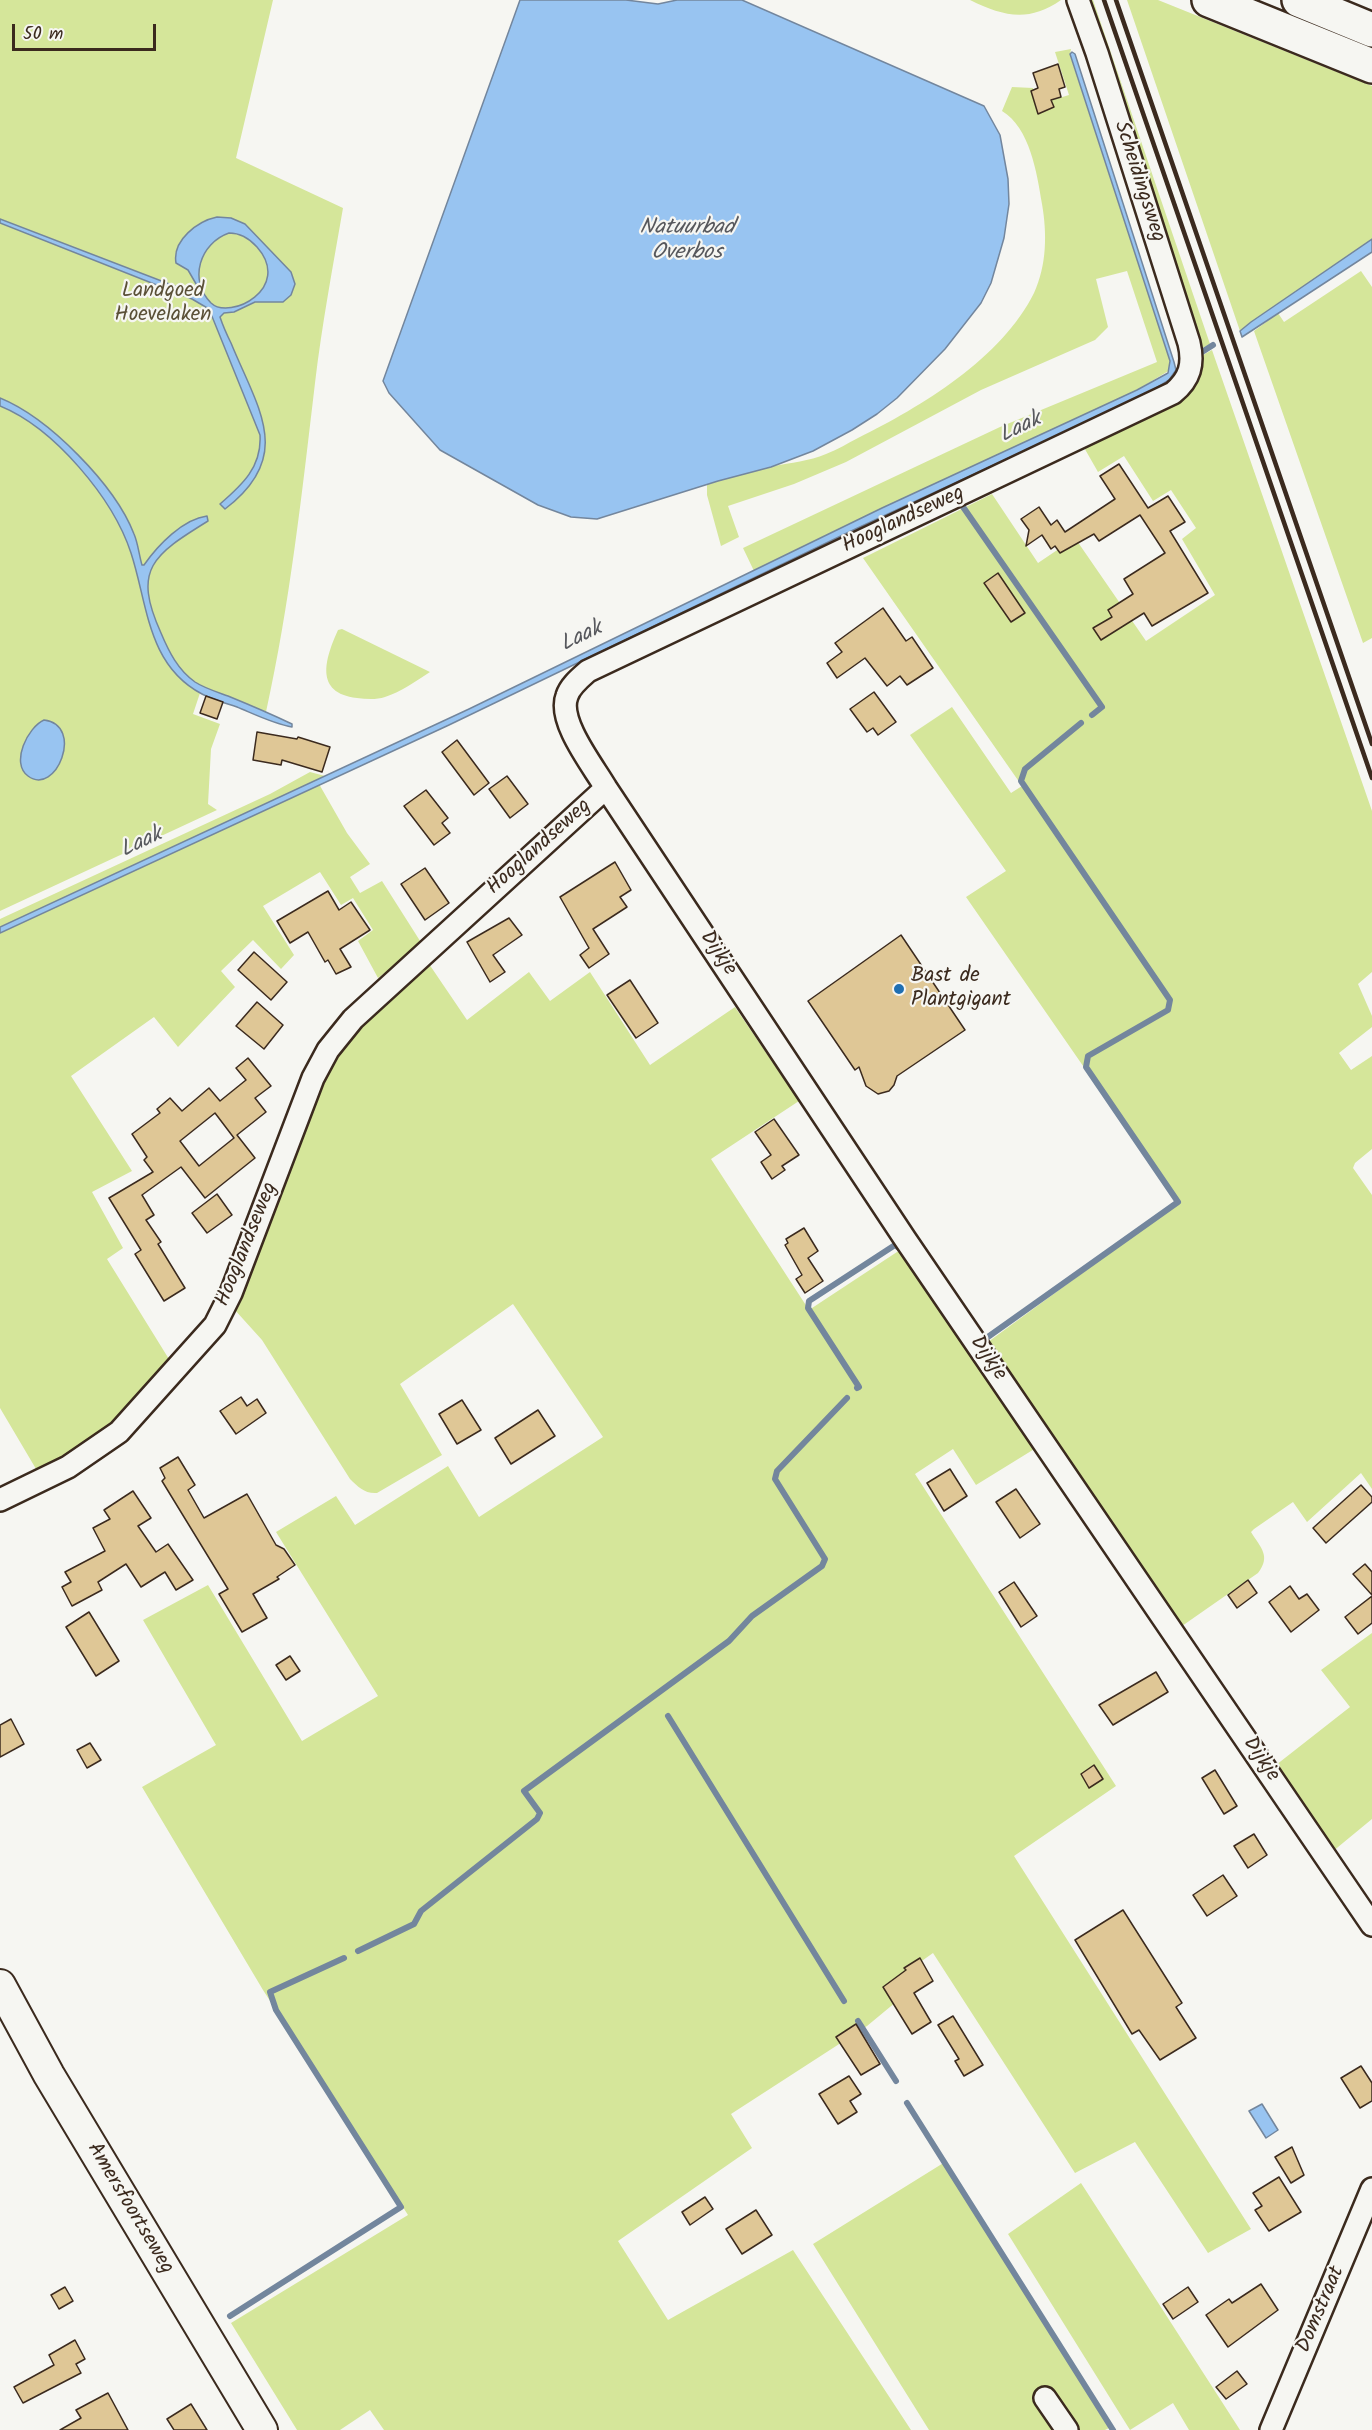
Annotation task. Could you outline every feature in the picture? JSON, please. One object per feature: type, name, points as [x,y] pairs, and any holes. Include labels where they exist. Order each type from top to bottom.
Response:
[{"type":"highway","points":[[1209,0],[1372,66]]},
{"type":"highway","points":[[1299,0],[1372,30]]},
{"type":"main road","name":"Amersfoortseweg","points":[[0,1985],[49,2075],[262,2430]]},
{"type":"street","name":"Scheidingsweg","points":[[1078,0],[1190,343],[1192,364]]},
{"type":"street","name":"Hooglandseweg","points":[[0,1500],[68,1467],[119,1432],[193,1352],[215,1325],[231,1293],[313,1078],[333,1042],[381,992],[606,788],[570,728],[566,711],[567,695],[579,679],[588,671],[1173,393],[1186,380],[1192,364]]},
{"type":"street","name":"Dijkje","points":[[606,788],[905,1239],[1372,1925]]},
{"type":"street","name":"Domstraat","points":[[1271,2430],[1372,2189]]},
{"type":"street","points":[[1045,2398],[1067,2430]]},
{"type":"green space","name":"Landgoed Hoevelaken","points":[[0,0],[273,0],[236,158],[343,208],[321,339],[289,589],[266,712],[195,689],[200,693],[193,714],[220,724],[211,749],[208,804],[217,810],[0,911]]},
{"type":"green space","points":[[970,0],[1061,0],[1038,12],[1016,15],[993,10]]},
{"type":"green space","points":[[1083,0],[1093,0],[1210,344],[1201,349],[1203,355],[1212,350],[1372,811],[1372,972],[1358,984],[1372,1016],[1372,1027],[1339,1053],[1351,1070],[1372,1056],[1372,1149],[1355,1163],[1353,1168],[1372,1195],[1372,1489],[1361,1473],[1307,1522],[1293,1502],[1254,1529],[1251,1532],[1264,1557],[1258,1573],[1182,1626],[988,1342],[1178,1203],[966,897],[1006,871],[910,735],[952,707],[1011,793],[1022,786],[863,558],[992,494],[1038,563],[1075,538],[1146,641],[1215,595],[1182,539],[1196,528],[1171,490],[1153,501],[1124,456],[1098,472],[1082,444],[1192,386]]},
{"type":"green space","points":[[1127,0],[1158,0],[1372,86],[1372,239],[1240,331]]},
{"type":"green space","points":[[1071,49],[1070,55],[1170,361],[1170,370],[1137,390],[882,508],[754,571],[743,548],[1000,427],[1157,362],[1127,271],[1096,279],[1108,327],[1095,340],[981,390],[846,462],[794,484],[728,506],[739,537],[721,546],[707,495],[707,484],[756,470],[820,456],[882,426],[933,396],[958,378],[1002,339],[1020,317],[1038,282],[1044,260],[1045,226],[1038,179],[1031,152],[1019,128],[1002,111],[1012,87],[1033,88],[1039,104],[1069,95],[1055,52]]},
{"type":"green space","points":[[1361,271],[1372,287],[1372,638],[1363,643],[1254,331],[1278,313],[1284,322]]},
{"type":"green space","points":[[342,629],[430,672],[403,689],[382,698],[364,699],[343,695],[334,689],[326,673],[333,641],[338,630]]},
{"type":"green space","points":[[310,772],[325,776],[0,927],[0,919],[270,794]]},
{"type":"green space","points":[[319,784],[347,833],[370,864],[350,877],[360,893],[382,881],[422,944],[378,978],[358,941],[373,930],[353,898],[341,905],[320,872],[263,906],[294,955],[281,969],[253,940],[221,971],[235,987],[178,1047],[154,1017],[71,1076],[132,1171],[92,1192],[123,1248],[107,1259],[172,1364],[116,1423],[39,1474],[0,1408],[0,933]]},
{"type":"green space","points":[[427,961],[467,1020],[529,972],[550,1001],[590,972],[650,1065],[735,1007],[799,1101],[711,1159],[809,1310],[900,1250],[1036,1448],[976,1485],[953,1449],[915,1474],[1116,1786],[1014,1856],[1251,2229],[1208,2253],[1135,2142],[1075,2173],[933,1953],[888,1985],[896,2002],[867,2026],[731,2114],[752,2148],[618,2241],[668,2320],[793,2250],[911,2430],[384,2430],[370,2410],[340,2430],[297,2430],[231,2323],[408,2215],[263,1990],[142,1787],[216,1745],[143,1620],[208,1585],[302,1741],[378,1696],[276,1532],[336,1496],[355,1525],[448,1466],[479,1517],[603,1437],[513,1304],[400,1384],[442,1455],[377,1493],[365,1491],[350,1479],[262,1340],[234,1309],[319,1085],[346,1039]]},
{"type":"green space","points":[[1372,1633],[1372,1819],[1332,1852],[1276,1765],[1350,1707],[1321,1670]]},
{"type":"green space","points":[[945,2162],[1111,2427],[1105,2430],[929,2430],[813,2244]]},
{"type":"green space","points":[[1081,2183],[1240,2430],[1189,2430],[1173,2403],[1130,2430],[1008,2234]]},
{"type":"water","name":"Natuurbad Overbos","points":[[520,0],[626,0],[658,4],[677,0],[742,0],[984,106],[1000,135],[1008,179],[1009,204],[1004,238],[991,283],[981,303],[945,349],[897,398],[852,430],[813,451],[771,467],[597,519],[571,517],[538,505],[440,450],[389,393],[383,381]]},
{"type":"water","points":[[1072,52],[1075,54],[1174,362],[1176,370],[1169,380],[1145,395],[849,532],[449,725],[0,933],[0,927],[469,709],[882,508],[1137,390],[1168,373],[1170,361],[1070,54]]},
{"type":"water","points":[[231,218],[245,224],[291,272],[295,284],[291,295],[283,302],[255,302],[234,312],[224,313],[220,317],[259,411],[264,431],[265,451],[259,470],[246,489],[225,509],[220,504],[236,490],[254,466],[258,457],[260,435],[209,309],[192,299],[0,223],[0,219],[198,295],[199,289],[188,270],[176,263],[176,255],[182,239],[195,227],[210,219]],"holes":[[[229,233],[244,237],[257,247],[266,262],[268,276],[255,297],[231,308],[211,303],[204,294],[199,273],[204,253],[219,238]]]},
{"type":"water","points":[[1372,239],[1372,252],[1242,337],[1240,331],[1251,322]]},
{"type":"water","points":[[0,398],[39,421],[59,437],[96,475],[125,515],[135,538],[142,565],[172,534],[189,522],[207,516],[208,521],[173,544],[153,566],[148,593],[152,611],[167,647],[184,672],[195,682],[284,720],[292,724],[292,727],[206,696],[184,682],[170,667],[152,632],[131,553],[111,510],[79,467],[41,431],[20,416],[0,406]]},
{"type":"water","points":[[44,720],[56,725],[63,734],[64,745],[62,758],[56,769],[48,777],[38,780],[28,776],[23,770],[21,754],[27,737]]},
{"type":"water","points":[[1262,2104],[1278,2130],[1266,2138],[1249,2111]]},
{"type":"building","points":[[1058,64],[1065,87],[1059,89],[1061,97],[1051,100],[1054,107],[1038,114],[1031,91],[1038,88],[1033,73]]},
{"type":"building","points":[[1119,464],[1148,508],[1168,496],[1185,522],[1170,531],[1208,593],[1152,626],[1144,613],[1101,640],[1093,628],[1112,617],[1108,610],[1133,594],[1124,579],[1165,553],[1140,515],[1099,541],[1094,534],[1060,553],[1055,546],[1051,549],[1042,535],[1026,546],[1029,530],[1021,519],[1039,507],[1051,525],[1057,520],[1065,532],[1115,499],[1100,476]]},
{"type":"building","points":[[998,573],[1025,613],[1011,622],[984,583]]},
{"type":"building","points":[[883,608],[906,641],[912,637],[933,668],[907,685],[900,676],[887,686],[865,658],[837,678],[827,663],[842,652],[835,643]]},
{"type":"building","points":[[874,692],[896,722],[878,735],[873,728],[867,732],[850,709]]},
{"type":"building","points":[[206,696],[223,702],[217,719],[200,713]]},
{"type":"building","points":[[257,732],[297,739],[298,737],[330,747],[322,772],[282,760],[281,765],[253,760]]},
{"type":"building","points":[[457,740],[489,783],[474,795],[442,752]]},
{"type":"building","points":[[507,776],[528,804],[510,818],[489,789]]},
{"type":"building","points":[[426,790],[448,818],[442,823],[450,833],[434,845],[404,806]]},
{"type":"building","points":[[615,862],[631,890],[620,897],[627,907],[593,929],[609,954],[589,968],[580,955],[589,948],[560,897]]},
{"type":"building","points":[[425,868],[449,903],[425,920],[401,884]]},
{"type":"building","points":[[328,891],[339,910],[351,902],[370,930],[340,949],[351,967],[336,974],[328,960],[325,962],[308,932],[290,943],[277,921]]},
{"type":"building","points":[[509,918],[522,935],[493,955],[505,972],[490,982],[467,942]]},
{"type":"building","points":[[901,935],[965,1030],[897,1076],[889,1091],[878,1094],[866,1086],[859,1067],[855,1070],[808,1001]]},
{"type":"building","points":[[254,952],[287,982],[271,1000],[238,970]]},
{"type":"building","points":[[630,980],[658,1023],[636,1038],[607,995]]},
{"type":"building","points":[[257,1002],[283,1025],[264,1049],[236,1026]]},
{"type":"building","points":[[248,1058],[271,1086],[255,1098],[266,1112],[237,1135],[255,1158],[205,1198],[181,1167],[142,1195],[154,1215],[146,1220],[161,1242],[158,1244],[185,1288],[164,1301],[135,1254],[141,1250],[109,1198],[153,1172],[144,1160],[147,1157],[132,1134],[160,1113],[157,1109],[170,1098],[182,1111],[209,1088],[220,1101],[246,1080],[236,1068]],"holes":[[[215,1113],[234,1138],[199,1166],[180,1141]]]},
{"type":"building","points":[[774,1119],[799,1155],[782,1166],[785,1170],[772,1179],[761,1162],[771,1155],[755,1132]]},
{"type":"building","points":[[217,1194],[232,1215],[207,1233],[192,1213]]},
{"type":"building","points":[[804,1228],[818,1251],[808,1258],[823,1281],[805,1293],[796,1279],[802,1275],[785,1245],[788,1243],[786,1239]]},
{"type":"building","points":[[241,1397],[247,1406],[257,1399],[266,1413],[236,1434],[220,1411]]},
{"type":"building","points":[[462,1400],[481,1430],[457,1444],[439,1414]]},
{"type":"building","points":[[538,1410],[555,1436],[511,1464],[495,1438]]},
{"type":"building","points":[[178,1457],[195,1485],[188,1490],[204,1518],[247,1494],[276,1545],[284,1549],[295,1565],[277,1577],[279,1579],[253,1594],[267,1618],[242,1632],[219,1594],[228,1589],[162,1481],[165,1478],[160,1468]]},
{"type":"building","points":[[950,1469],[967,1496],[944,1511],[927,1483]]},
{"type":"building","points":[[1361,1485],[1372,1497],[1372,1502],[1326,1543],[1313,1528]]},
{"type":"building","points":[[1016,1489],[1040,1524],[1020,1538],[996,1502]]},
{"type":"building","points":[[133,1491],[151,1518],[138,1526],[156,1552],[168,1544],[193,1580],[176,1590],[165,1572],[141,1587],[126,1564],[98,1582],[102,1590],[72,1606],[62,1587],[71,1582],[65,1572],[105,1551],[93,1528],[110,1519],[104,1510]]},
{"type":"building","points":[[1365,1564],[1372,1572],[1372,1595],[1353,1574]]},
{"type":"building","points":[[1248,1580],[1257,1593],[1237,1608],[1228,1595]]},
{"type":"building","points":[[1014,1582],[1037,1616],[1021,1627],[999,1592]]},
{"type":"building","points":[[1290,1586],[1299,1599],[1307,1594],[1319,1610],[1291,1632],[1269,1602]]},
{"type":"building","points":[[1372,1596],[1372,1623],[1358,1634],[1345,1617]]},
{"type":"building","points":[[89,1612],[119,1661],[96,1676],[66,1627]]},
{"type":"building","points":[[290,1656],[300,1671],[286,1680],[276,1665]]},
{"type":"building","points":[[1156,1672],[1168,1692],[1113,1725],[1099,1705]]},
{"type":"building","points":[[11,1719],[24,1744],[0,1757],[0,1725]]},
{"type":"building","points":[[90,1743],[101,1760],[87,1768],[77,1750]]},
{"type":"building","points":[[1094,1765],[1103,1779],[1089,1788],[1081,1774]]},
{"type":"building","points":[[1215,1770],[1237,1806],[1224,1814],[1202,1778]]},
{"type":"building","points":[[1254,1834],[1267,1855],[1248,1868],[1234,1846]]},
{"type":"building","points":[[1223,1875],[1237,1896],[1207,1916],[1193,1895]]},
{"type":"building","points":[[1123,1910],[1182,2003],[1176,2007],[1196,2038],[1160,2060],[1139,2030],[1132,2034],[1075,1940]]},
{"type":"building","points":[[920,1958],[933,1981],[914,1993],[931,2022],[912,2034],[883,1987],[906,1970],[904,1968]]},
{"type":"building","points":[[953,2016],[983,2065],[964,2076],[955,2061],[959,2059],[938,2025]]},
{"type":"building","points":[[856,2024],[880,2064],[861,2075],[836,2037]]},
{"type":"building","points":[[1361,2066],[1372,2083],[1372,2101],[1360,2108],[1341,2078]]},
{"type":"building","points":[[849,2076],[861,2094],[850,2101],[857,2112],[838,2124],[819,2094]]},
{"type":"building","points":[[1292,2147],[1304,2175],[1291,2183],[1275,2157]]},
{"type":"building","points":[[1279,2177],[1301,2212],[1269,2231],[1255,2210],[1262,2206],[1253,2193]]},
{"type":"building","points":[[705,2197],[713,2209],[690,2225],[682,2212]]},
{"type":"building","points":[[756,2210],[772,2235],[742,2254],[726,2229]]},
{"type":"building","points":[[1261,2284],[1278,2310],[1228,2347],[1206,2315],[1229,2299],[1232,2303]]},
{"type":"building","points":[[65,2287],[73,2301],[59,2309],[51,2295]]},
{"type":"building","points":[[1188,2287],[1198,2302],[1173,2319],[1163,2304]]},
{"type":"building","points":[[75,2340],[85,2359],[76,2364],[81,2373],[23,2403],[14,2387],[54,2365],[49,2355]]},
{"type":"building","points":[[1237,2371],[1247,2384],[1226,2399],[1216,2387]]},
{"type":"building","points":[[108,2393],[128,2430],[60,2430],[81,2418],[76,2410]]},
{"type":"building","points":[[191,2404],[207,2430],[174,2430],[167,2419]]},
{"type":"waterway","name":"Laak","points":[[1202,352],[1213,345]]},
{"type":"waterway","points":[[961,504],[1102,707],[1092,715]]},
{"type":"waterway","points":[[985,1339],[1178,1202],[1086,1067],[1088,1056],[1168,1010],[1170,1000],[1021,781],[1025,769],[1081,723]]},
{"type":"waterway","points":[[857,1388],[859,1387],[808,1308],[809,1301],[895,1245],[902,1250]]},
{"type":"waterway","points":[[358,1951],[414,1924],[421,1911],[537,1819],[540,1813],[524,1791],[729,1641],[752,1616],[822,1566],[825,1559],[775,1479],[777,1471],[847,1398]]},
{"type":"waterway","points":[[668,1716],[844,2001]]},
{"type":"waterway","points":[[230,2316],[401,2207],[276,2010],[270,1992],[344,1958]]},
{"type":"waterway","points":[[858,2021],[896,2081]]},
{"type":"waterway","points":[[907,2103],[1113,2430]]},
{"type":"railway","points":[[1104,0],[1372,778]]},
{"type":"railway","points":[[1116,0],[1372,744]]},
{"type":"place","name":"Bast de Plantgigant","points":[[899,989]]}]
